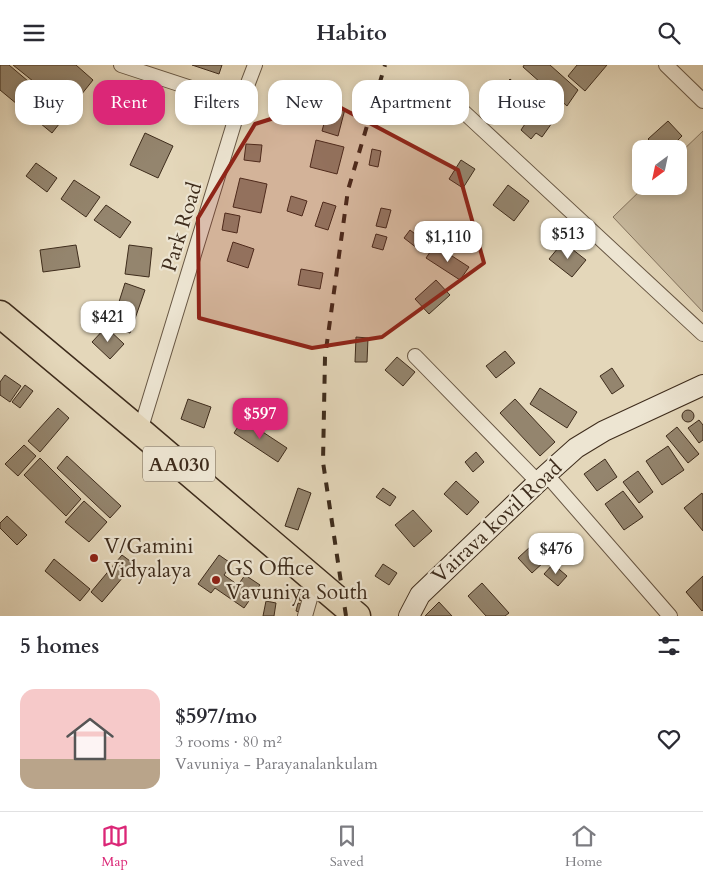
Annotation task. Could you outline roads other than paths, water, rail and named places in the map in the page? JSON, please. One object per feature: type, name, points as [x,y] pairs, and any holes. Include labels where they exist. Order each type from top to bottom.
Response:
[{"type":"highway","name":"AA030","points":[[0,314],[357,616]]},
{"type":"street","points":[[121,65],[175,83]]},
{"type":"street","name":"Park Road","points":[[249,80],[255,65]]},
{"type":"street","points":[[672,67],[703,101]]},
{"type":"street","points":[[469,117],[703,334]]},
{"type":"street","name":"Park Road","points":[[140,431],[234,125]]},
{"type":"street","points":[[415,356],[542,478],[670,616]]},
{"type":"street","name":"Vairava kovil Road","points":[[408,616],[420,595],[576,448],[604,431],[703,385]]},
{"type":"street","points":[[305,616],[314,581]]},
{"type":"railway","points":[[346,616],[323,462],[325,357],[348,190],[385,65]]},
{"type":"place","name":"V/Gamini Vidyalaya","points":[[94,558]]},
{"type":"place","name":"GS Office Vavuniya South","points":[[216,580]]}]
